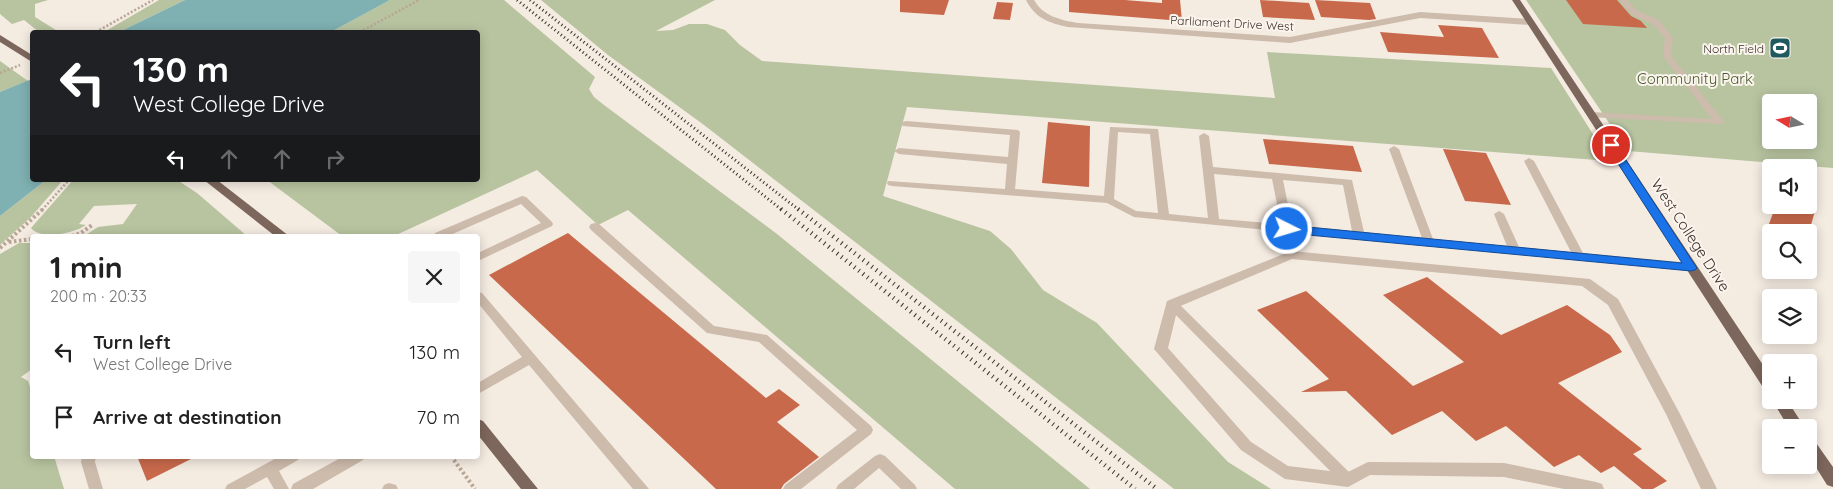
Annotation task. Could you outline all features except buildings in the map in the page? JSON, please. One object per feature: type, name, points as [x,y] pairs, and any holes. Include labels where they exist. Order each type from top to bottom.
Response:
[{"type":"main road","name":"West College Drive","points":[[1516,0],[1762,374]]},
{"type":"main road","points":[[0,38],[29,60]]},
{"type":"main road","points":[[213,182],[280,234]]},
{"type":"main road","points":[[480,427],[530,489]]},
{"type":"main road","points":[[1817,456],[1833,480]]},
{"type":"street","name":"Parliament Drive West","points":[[1030,0],[1038,11],[1051,19],[1070,24],[1290,40],[1420,15],[1530,22]]},
{"type":"street","points":[[1596,489],[1504,470],[1368,468],[1348,480],[1285,472],[1246,446],[1161,349],[1172,304],[1291,255],[1585,282],[1613,302],[1673,414],[1708,489]]},
{"type":"street","points":[[299,489],[353,459]]},
{"type":"lane","points":[[1591,115],[1720,122],[1667,56],[1669,38],[1656,22],[1635,12],[1623,0]]},
{"type":"lane","points":[[906,124],[1015,132],[1010,192]]},
{"type":"lane","points":[[1109,200],[1113,129],[1155,131],[1164,217]]},
{"type":"lane","points":[[1204,136],[1214,222]]},
{"type":"lane","points":[[1394,149],[1429,242]]},
{"type":"lane","points":[[899,151],[1013,161]]},
{"type":"lane","points":[[1529,161],[1579,257]]},
{"type":"lane","points":[[1208,170],[1348,182],[1359,236]]},
{"type":"lane","points":[[1277,176],[1287,229]]},
{"type":"lane","points":[[892,182],[1109,200],[1134,214],[1691,268]]},
{"type":"lane","points":[[443,234],[522,198],[548,224],[480,256]]},
{"type":"lane","points":[[1499,214],[1515,251]]},
{"type":"lane","points":[[594,228],[711,330],[763,338],[866,430],[790,489]]},
{"type":"lane","points":[[480,298],[642,489]]},
{"type":"lane","points":[[1172,304],[1348,480]]},
{"type":"lane","points":[[480,388],[530,358]]},
{"type":"lane","points":[[88,459],[96,489]]},
{"type":"lane","points":[[232,489],[288,459]]},
{"type":"lane","points":[[843,489],[880,460],[910,489]]},
{"type":"lane","points":[[270,469],[282,489]]},
{"type":"path","points":[[100,30],[153,0]]},
{"type":"path","points":[[364,30],[419,0]]},
{"type":"path","points":[[0,73],[29,60]]},
{"type":"path","points":[[0,248],[34,219],[67,182]]},
{"type":"path","points":[[78,234],[92,225]]},
{"type":"path","points":[[8,242],[30,239]]},
{"type":"path","points":[[453,459],[475,489]]},
{"type":"green space","points":[[0,0],[48,0],[35,4],[35,17],[56,30],[36,30],[24,20],[12,24],[0,14]]},
{"type":"green space","points":[[159,0],[185,0],[123,30],[107,30]]},
{"type":"green space","points":[[390,0],[504,0],[595,77],[589,89],[594,97],[777,234],[1090,489],[955,489],[628,210],[598,225],[537,170],[398,234],[339,234],[270,182],[480,182],[480,30],[335,30]]},
{"type":"green space","points":[[541,0],[715,0],[656,31],[673,30],[689,24],[707,24],[725,30],[740,45],[762,61],[1275,98],[1267,52],[1551,68],[1610,161],[907,107],[883,196],[990,231],[1011,249],[1043,290],[1097,323],[1228,462],[1271,489],[1174,489],[704,125],[608,55]]},
{"type":"green space","name":"Community Park","points":[[1526,0],[1833,0],[1833,168],[1817,167],[1817,159],[1762,159],[1762,162],[1628,151]]},
{"type":"green space","points":[[0,61],[28,81],[0,92]]},
{"type":"green space","points":[[43,182],[61,182],[31,217],[0,245],[0,216]]},
{"type":"green space","points":[[71,182],[180,182],[197,193],[245,234],[87,234],[98,227],[123,224],[137,204],[94,206],[79,224],[86,225],[66,233],[43,234],[31,228]]},
{"type":"green space","points":[[19,243],[30,243],[30,370],[21,377],[28,381],[30,387],[30,459],[55,459],[64,489],[0,489],[0,254]]},
{"type":"water","points":[[185,0],[390,0],[335,30],[123,30]]},
{"type":"water","points":[[30,80],[30,182],[43,182],[0,216],[0,92]]},
{"type":"railway","points":[[517,0],[782,210]]},
{"type":"railway","points":[[530,0],[799,210]]},
{"type":"railway","points":[[781,209],[1135,489]]},
{"type":"railway","points":[[798,209],[1157,489]]},
{"type":"place","name":"North Field","points":[[1780,48]]},
{"type":"route","points":[[1287,229],[1691,268],[1611,145]]}]
